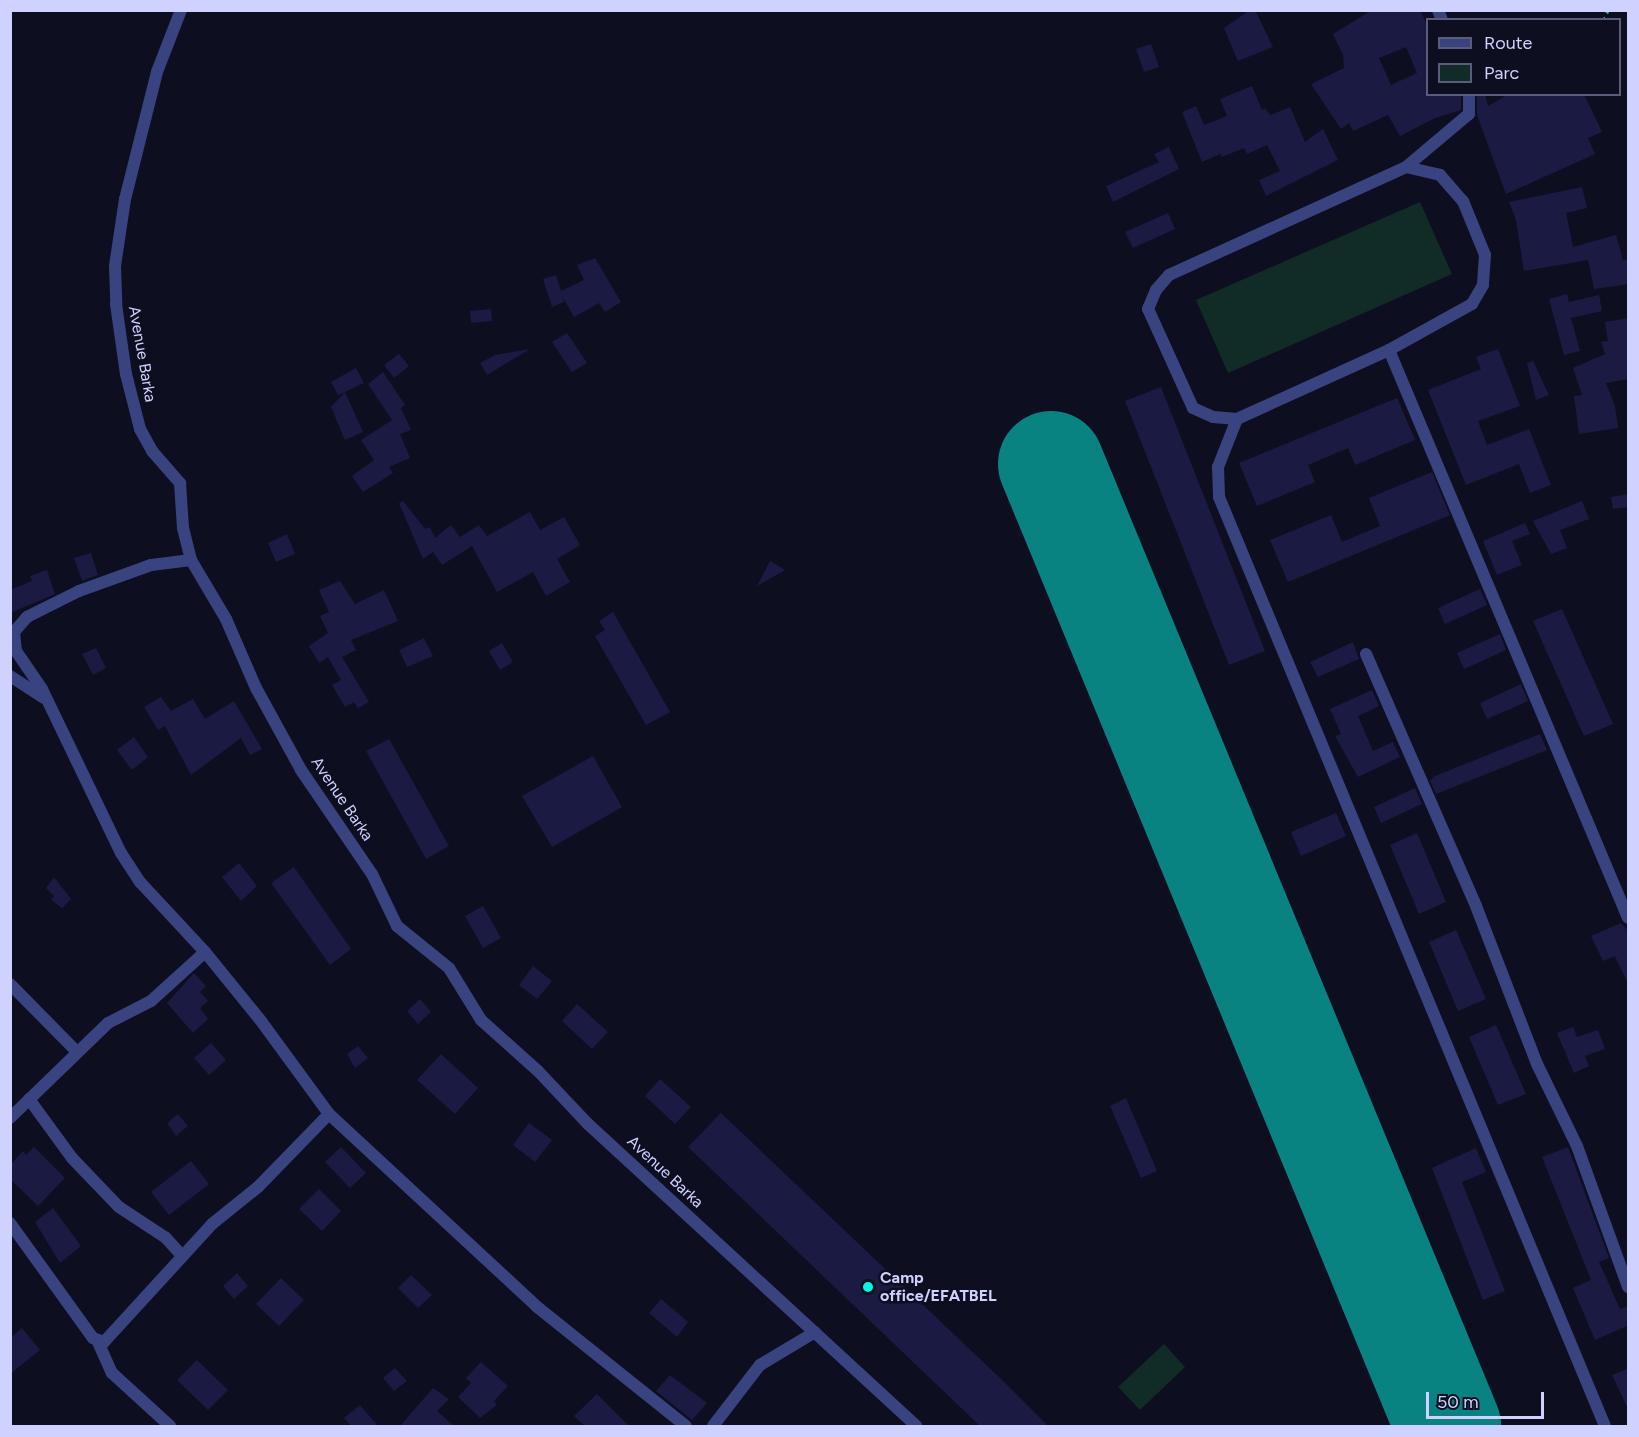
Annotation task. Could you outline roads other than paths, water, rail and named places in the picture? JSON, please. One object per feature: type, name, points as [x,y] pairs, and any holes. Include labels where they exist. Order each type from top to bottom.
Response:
[{"type":"street","name":"Avenue Barka","points":[[181,10],[154,83],[125,199],[115,266],[121,343],[137,418],[152,451],[180,483],[183,528],[191,560],[226,619],[256,688],[301,770],[372,874],[397,926],[449,968],[481,1020],[538,1071],[588,1124],[916,1426]]},
{"type":"street","points":[[1407,167],[1440,175],[1463,201],[1485,255],[1483,285],[1472,304],[1389,350],[1237,419],[1213,417],[1193,408],[1149,309],[1156,290],[1169,275],[1407,167],[1469,114],[1469,96]]},
{"type":"street","points":[[1389,350],[1629,918]]},
{"type":"street","points":[[1237,419],[1218,466],[1219,497],[1605,1426]]},
{"type":"street","points":[[191,560],[124,573],[68,596],[18,625],[13,640],[16,651],[47,700],[120,853],[140,882],[205,952],[329,1114],[536,1306],[686,1426]]},
{"type":"street","points":[[1366,654],[1476,906],[1537,1064],[1577,1146],[1629,1287]]},
{"type":"street","points":[[10,676],[47,700]]},
{"type":"street","points":[[10,1118],[108,1023],[151,1001],[205,952]]},
{"type":"street","points":[[10,984],[77,1052]]},
{"type":"street","points":[[29,1099],[72,1158],[119,1207],[166,1238],[182,1256]]},
{"type":"street","points":[[98,1342],[114,1335],[182,1256],[258,1187],[329,1114]]},
{"type":"street","points":[[10,1223],[98,1342],[111,1373],[170,1426]]},
{"type":"street","points":[[713,1426],[760,1365],[815,1332]]},
{"type":"place","name":"Camp office/EFATBEL","points":[[868,1287]]}]
